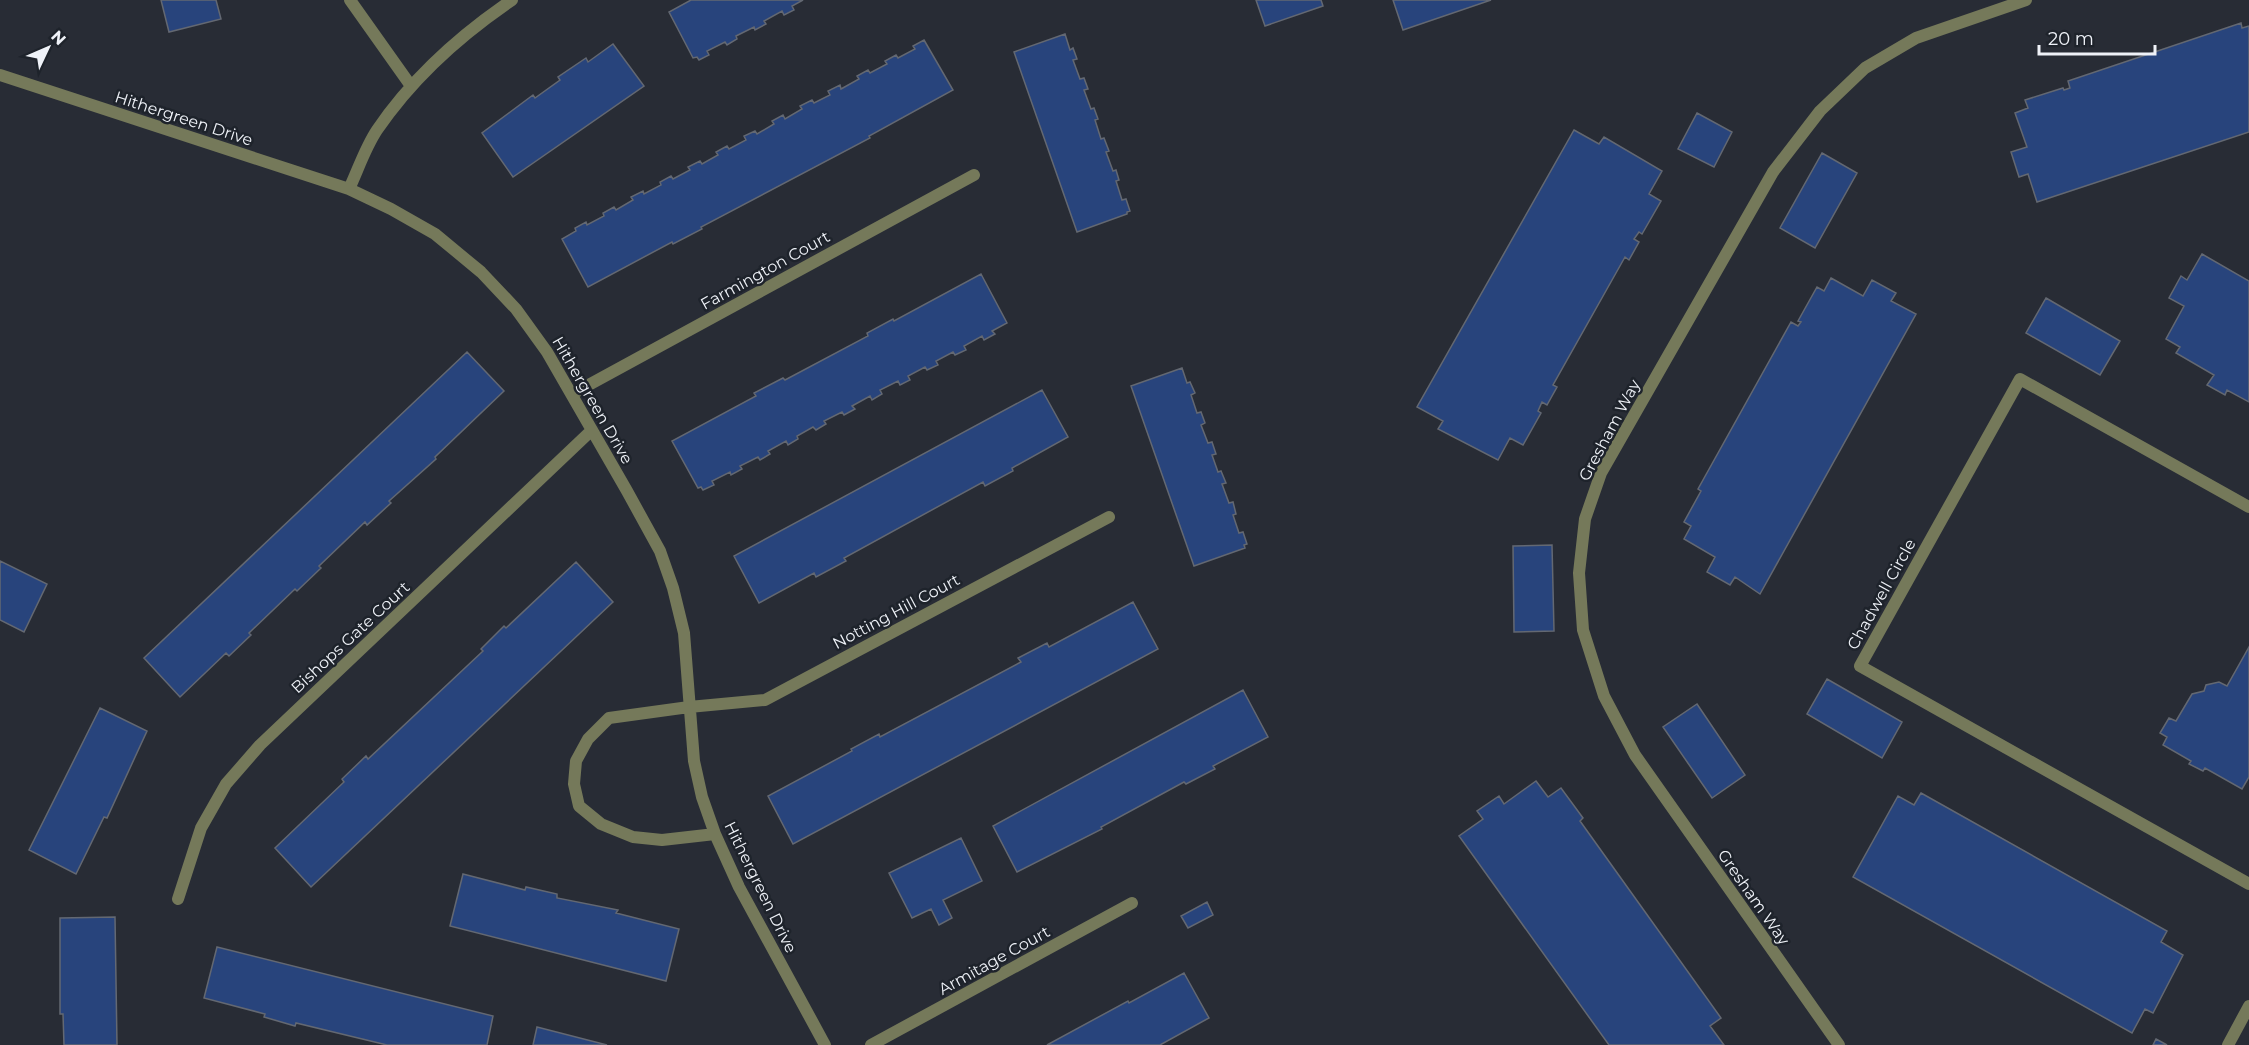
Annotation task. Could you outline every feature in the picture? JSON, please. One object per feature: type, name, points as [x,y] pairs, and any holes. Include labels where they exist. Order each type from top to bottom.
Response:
[{"type":"street","points":[[350,0],[411,86]]},
{"type":"street","points":[[349,189],[376,132],[411,86],[442,53],[512,0]]},
{"type":"street","name":"Gresham Way","points":[[1839,1045],[1635,755],[1604,696],[1583,630],[1579,573],[1585,519],[1601,473],[1773,172],[1820,111],[1865,68],[1916,38],[2026,0]]},
{"type":"street","name":"Hithergreen Drive","points":[[0,75],[349,189],[435,234],[481,272],[516,309],[547,351],[660,551],[684,633],[694,761],[702,797],[715,834],[739,887],[825,1045]]},
{"type":"street","name":"Farmington Court","points":[[572,394],[974,175]]},
{"type":"street","name":"Chadwell Circle","points":[[2249,507],[2020,379],[1860,666],[2249,884]]},
{"type":"street","name":"Bishops Gate Court","points":[[178,899],[201,828],[226,784],[260,745],[592,430]]},
{"type":"street","name":"Notting Hill Court","points":[[715,834],[662,840],[633,837],[601,824],[579,806],[574,784],[576,761],[588,739],[609,718],[765,700],[1109,517]]},
{"type":"street","name":"Armitage Court","points":[[871,1045],[1132,903]]},
{"type":"street","points":[[2228,1045],[2249,1006]]},
{"type":"building","points":[[161,0],[216,0],[221,19],[169,32]]},
{"type":"building","points":[[691,0],[803,0],[792,6],[794,10],[784,15],[782,11],[764,21],[766,24],[755,30],[754,27],[736,36],[737,39],[727,45],[725,42],[707,51],[709,55],[699,60],[697,57],[693,58],[669,12]]},
{"type":"building","points":[[1256,0],[1321,0],[1323,6],[1265,26]]},
{"type":"building","points":[[1393,0],[1491,0],[1403,30]]},
{"type":"building","points":[[2241,23],[2242,28],[2249,26],[2249,132],[2037,202],[2028,174],[2019,177],[2011,152],[2027,147],[2015,113],[2028,108],[2025,100],[2063,88],[2064,90],[2070,88],[2068,81]]},
{"type":"building","points":[[1065,34],[1070,50],[1073,48],[1077,59],[1073,60],[1080,79],[1084,78],[1088,89],[1084,90],[1091,109],[1094,108],[1098,119],[1095,120],[1101,139],[1104,138],[1109,151],[1106,152],[1113,171],[1116,170],[1119,180],[1116,181],[1122,200],[1126,199],[1130,211],[1077,232],[1014,52]]},
{"type":"building","points":[[924,40],[953,90],[869,136],[870,138],[701,227],[702,229],[673,244],[672,242],[588,287],[562,239],[576,231],[575,228],[586,222],[587,225],[604,216],[603,213],[614,207],[616,210],[633,200],[631,197],[643,191],[644,194],[661,185],[660,182],[671,176],[673,179],[690,170],[688,167],[700,161],[702,164],[718,155],[716,152],[727,146],[729,149],[746,140],[744,136],[755,131],[757,134],[774,124],[772,121],[783,115],[785,119],[802,109],[800,106],[812,100],[814,103],[830,95],[828,91],[840,85],[841,89],[859,79],[857,76],[868,70],[870,73],[887,64],[885,61],[896,55],[898,58],[915,49],[913,46]]},
{"type":"building","points":[[613,44],[644,86],[513,177],[482,133],[533,95],[535,98],[560,80],[558,77],[586,58],[588,62]]},
{"type":"building","points":[[1697,113],[1732,132],[1714,167],[1678,149]]},
{"type":"building","points":[[1574,130],[1599,144],[1604,137],[1662,171],[1649,194],[1661,201],[1642,234],[1639,232],[1634,239],[1639,242],[1629,260],[1625,257],[1553,385],[1557,387],[1547,405],[1542,402],[1538,411],[1541,413],[1523,445],[1510,438],[1498,460],[1438,429],[1443,421],[1417,407]]},
{"type":"building","points":[[1822,153],[1857,173],[1815,248],[1780,228]]},
{"type":"building","points":[[2202,254],[2249,281],[2249,402],[2227,390],[2225,395],[2207,385],[2214,375],[2176,353],[2180,347],[2166,339],[2184,306],[2169,298],[2181,276],[2187,280]]},
{"type":"building","points":[[981,274],[1007,323],[992,331],[995,334],[984,340],[982,336],[964,346],[966,350],[955,355],[953,352],[936,361],[938,365],[927,370],[925,367],[908,376],[910,380],[900,385],[898,381],[880,390],[882,394],[872,400],[870,396],[852,406],[855,409],[844,415],[842,412],[824,421],[826,424],[816,430],[813,427],[797,436],[798,439],[788,445],[786,441],[768,451],[770,454],[760,460],[758,457],[740,466],[742,469],[731,475],[730,472],[712,481],[714,485],[703,490],[701,487],[698,488],[672,441],[756,396],[754,393],[783,378],[785,380],[868,336],[867,333]]},
{"type":"building","points":[[1831,278],[1863,296],[1872,280],[1896,293],[1891,301],[1916,314],[1760,594],[1735,577],[1730,585],[1707,572],[1715,557],[1684,539],[1691,526],[1684,522],[1701,491],[1698,489],[1791,322],[1798,326],[1801,322],[1798,321],[1817,287],[1824,291]]},
{"type":"building","points":[[2046,298],[2120,341],[2100,375],[2026,333]]},
{"type":"building","points":[[467,352],[504,391],[435,457],[436,459],[389,501],[391,503],[367,525],[365,522],[319,566],[321,568],[297,591],[295,589],[249,633],[251,635],[229,656],[226,653],[180,697],[144,658]]},
{"type":"building","points":[[1182,368],[1187,383],[1190,382],[1195,393],[1191,395],[1197,413],[1201,412],[1205,423],[1201,425],[1208,443],[1212,442],[1216,454],[1212,455],[1218,472],[1221,471],[1226,483],[1222,484],[1229,503],[1233,502],[1236,514],[1233,515],[1239,533],[1243,532],[1247,544],[1244,545],[1245,548],[1194,566],[1131,386]]},
{"type":"building","points":[[1042,390],[1068,437],[1012,468],[1013,471],[985,486],[983,482],[844,558],[846,561],[816,577],[814,573],[759,603],[734,556]]},
{"type":"building","points":[[1552,545],[1554,631],[1514,632],[1513,546]]},
{"type":"building","points":[[0,561],[47,584],[24,632],[0,620]]},
{"type":"building","points":[[576,562],[613,602],[311,887],[275,848],[344,782],[342,779],[366,756],[368,759],[483,651],[481,649],[504,626],[506,628]]},
{"type":"building","points":[[1133,602],[1158,649],[793,844],[768,796],[879,734],[880,737],[1021,662],[1018,658],[1047,643],[1049,647]]},
{"type":"building","points":[[2249,647],[2249,777],[2242,789],[2205,768],[2203,771],[2189,764],[2191,761],[2163,745],[2167,737],[2160,733],[2169,718],[2176,721],[2192,694],[2204,691],[2206,685],[2219,682],[2227,686]]},
{"type":"building","points":[[1827,679],[1902,722],[1882,758],[1807,714]]},
{"type":"building","points":[[1243,690],[1268,737],[1213,766],[1215,769],[1186,784],[1184,782],[1101,827],[1102,829],[1017,872],[993,826]]},
{"type":"building","points":[[1697,704],[1745,775],[1712,798],[1663,727]]},
{"type":"building","points":[[100,708],[147,731],[107,818],[104,817],[76,874],[29,850]]},
{"type":"building","points":[[1536,781],[1548,797],[1561,788],[1583,818],[1580,821],[1721,1018],[1710,1026],[1724,1045],[1609,1045],[1459,836],[1483,819],[1477,811],[1499,796],[1504,804]]},
{"type":"building","points":[[1921,793],[2167,931],[2161,942],[2183,955],[2153,1013],[2145,1009],[2132,1033],[1853,877],[1898,796],[1914,805]]},
{"type":"building","points":[[961,838],[982,881],[943,900],[952,918],[939,925],[931,909],[912,918],[889,873]]},
{"type":"building","points":[[463,874],[525,890],[526,887],[557,894],[557,898],[618,910],[616,913],[679,929],[666,981],[450,926]]},
{"type":"building","points":[[1207,902],[1213,915],[1188,928],[1181,916]]},
{"type":"building","points":[[115,917],[117,1045],[64,1045],[63,1014],[60,1014],[60,918]]},
{"type":"building","points":[[217,947],[493,1016],[487,1045],[387,1045],[296,1023],[295,1026],[264,1017],[265,1014],[204,998]]},
{"type":"building","points":[[1184,973],[1209,1018],[1160,1045],[1047,1045],[1128,1001],[1129,1003]]},
{"type":"building","points":[[537,1027],[607,1045],[533,1045]]},
{"type":"building","points":[[2156,1039],[2167,1045],[2153,1045]]}]
